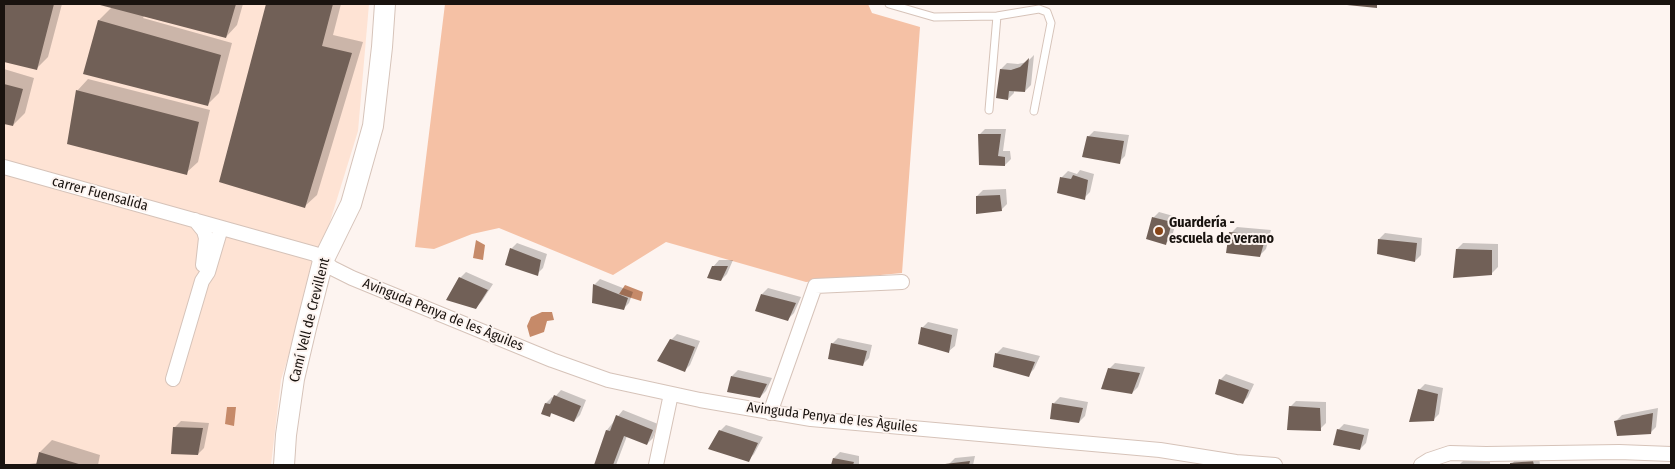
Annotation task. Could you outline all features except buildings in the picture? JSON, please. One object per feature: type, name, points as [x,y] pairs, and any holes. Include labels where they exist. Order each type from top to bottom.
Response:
[{"type":"street","name":"Camí Vell de Crevillent","points":[[284,465],[294,378],[323,261],[351,204],[373,126],[385,4]]},
{"type":"street","name":"carrer Fuensalida","points":[[4,167],[315,254],[323,261]]},
{"type":"street","points":[[195,220],[204,231],[206,238],[201,274],[202,281]]},
{"type":"street","points":[[173,379],[202,281],[208,272],[221,228]]},
{"type":"street","name":"Avinguda Penya de les Àguiles","points":[[323,261],[352,278],[552,360],[608,380],[672,394],[811,419],[1160,450],[1236,462],[1275,465]]},
{"type":"street","points":[[770,413],[815,286],[872,285],[902,282]]},
{"type":"street","points":[[656,465],[672,394]]},
{"type":"street","points":[[1421,465],[1429,460],[1450,453],[1619,452],[1671,454]]},
{"type":"lane","points":[[890,4],[934,17],[997,16],[1039,10],[1047,12],[1051,23],[1034,111]]},
{"type":"lane","points":[[989,110],[997,16]]},
{"type":"shaded area","points":[[4,4],[369,4],[358,131],[281,380],[271,465],[4,465]]},
{"type":"shaded area","points":[[445,4],[868,4],[872,13],[920,27],[902,273],[806,282],[666,242],[613,275],[499,228],[472,234],[434,249],[415,247]]},
{"type":"shaded area","points":[[476,240],[485,245],[483,260],[473,258]]},
{"type":"shaded area","points":[[625,285],[643,292],[641,301],[619,294]]},
{"type":"shaded area","points":[[542,312],[552,312],[554,320],[547,321],[544,332],[530,337],[527,326],[531,317]]},
{"type":"shaded area","points":[[227,407],[236,407],[234,426],[225,424]]},
{"type":"place","name":"Guardería - escuela de verano","points":[[1159,231]]}]
